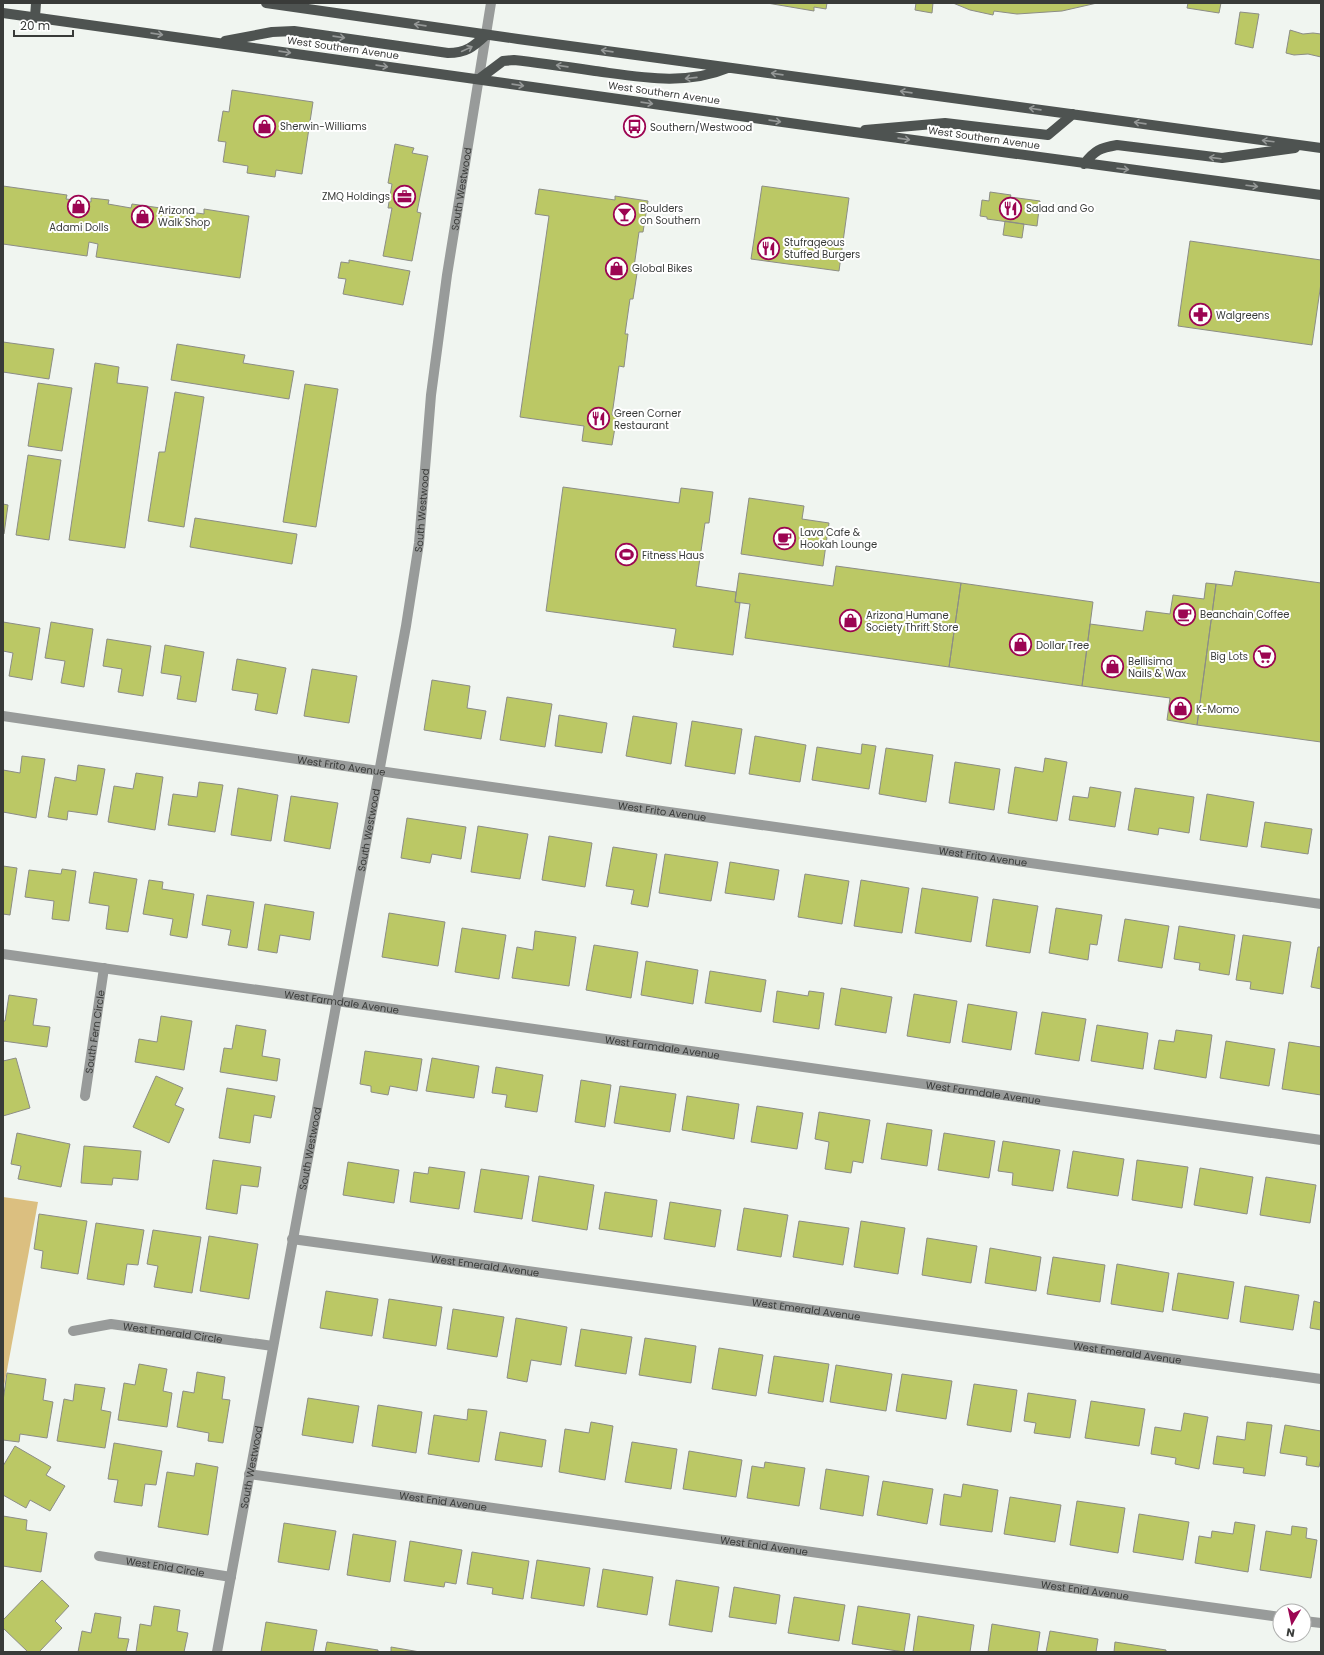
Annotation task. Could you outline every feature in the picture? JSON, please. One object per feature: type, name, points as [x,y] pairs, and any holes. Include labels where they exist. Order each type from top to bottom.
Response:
[{"type":"main road","points":[[35,17],[36,3]]},
{"type":"main road","points":[[266,3],[486,35],[1321,148]]},
{"type":"main road","name":"West Southern Avenue","points":[[3,12],[1084,164],[1321,195]]},
{"type":"main road","points":[[218,43],[272,32],[294,31],[448,53],[459,53],[473,47],[486,35]]},
{"type":"main road","points":[[479,79],[503,61],[514,60],[655,78],[693,78],[713,74],[728,67]]},
{"type":"main road","points":[[847,131],[945,123],[1048,135],[1073,114]]},
{"type":"main road","points":[[1084,164],[1094,152],[1103,148],[1118,146],[1222,158],[1309,146]]},
{"type":"street","name":"South Westwood","points":[[217,1652],[378,771],[399,665],[419,543],[431,395],[447,275],[491,3]]},
{"type":"street","name":"West Frito Avenue","points":[[3,716],[378,771],[1321,904]]},
{"type":"street","name":"West Farmdale Avenue","points":[[3,954],[1321,1140]]},
{"type":"street","name":"South Fern Circle","points":[[85,1096],[104,968]]},
{"type":"street","name":"West Emerald Avenue","points":[[292,1239],[1321,1378]]},
{"type":"street","name":"West Emerald Circle","points":[[72,1331],[111,1324],[273,1346]]},
{"type":"street","name":"West Enid Avenue","points":[[249,1474],[1272,1616]]},
{"type":"street","name":"West Enid Circle","points":[[99,1556],[230,1577]]},
{"type":"shaded area","points":[[3,1197],[38,1202],[3,1392]]},
{"type":"building","points":[[767,3],[827,3],[826,9],[814,7],[814,11]]},
{"type":"building","points":[[916,3],[933,3],[932,13],[915,10]]},
{"type":"building","points":[[953,3],[1097,3],[1062,11],[1017,14],[994,11],[993,15],[970,10]]},
{"type":"building","points":[[1188,3],[1221,3],[1219,13],[1187,8]]},
{"type":"building","points":[[1240,12],[1259,14],[1253,48],[1235,44]]},
{"type":"building","points":[[1290,30],[1303,34],[1321,34],[1321,57],[1308,54],[1294,55],[1286,53]]},
{"type":"building","name":"Sherwin-Williams","points":[[232,90],[313,102],[302,174],[276,170],[275,177],[247,173],[248,166],[223,162],[226,142],[218,141],[223,111],[229,112]]},
{"type":"building","name":"ZMQ Holdings","points":[[395,144],[414,148],[412,153],[428,156],[417,212],[421,213],[412,261],[383,256],[392,208],[388,208],[392,184],[388,183]]},
{"type":"building","points":[[3,186],[67,195],[66,199],[91,202],[91,198],[109,200],[108,204],[131,208],[132,204],[204,214],[204,209],[249,216],[240,278],[96,257],[98,244],[89,242],[87,256],[3,244]]},
{"type":"building","points":[[762,186],[849,198],[839,271],[751,259]]},
{"type":"building","points":[[539,189],[615,200],[615,196],[648,201],[643,232],[639,232],[634,267],[638,267],[633,299],[630,299],[625,334],[628,334],[624,367],[619,366],[612,415],[617,416],[612,445],[582,441],[584,426],[520,417],[549,216],[535,214]]},
{"type":"building","name":"Salad and Go","points":[[990,192],[1011,195],[1010,197],[1040,201],[1037,226],[987,219],[987,217],[980,216],[982,200],[989,201]]},
{"type":"building","points":[[1005,221],[1024,224],[1022,238],[1003,235]]},
{"type":"building","name":"Walgreens","points":[[1190,241],[1321,260],[1321,283],[1312,345],[1178,326]]},
{"type":"building","points":[[349,260],[410,271],[403,305],[343,294],[346,279],[338,278],[341,262],[349,263]]},
{"type":"building","points":[[3,342],[54,349],[49,379],[3,372]]},
{"type":"building","points":[[177,344],[245,355],[243,363],[294,371],[289,399],[171,380]]},
{"type":"building","points":[[95,363],[119,367],[117,383],[148,387],[125,548],[69,540]]},
{"type":"building","points":[[38,383],[72,388],[62,451],[28,446]]},
{"type":"building","points":[[305,384],[338,389],[316,527],[283,522]]},
{"type":"building","points":[[175,392],[204,397],[184,527],[148,521],[159,452],[165,452]]},
{"type":"building","points":[[28,455],[61,460],[49,540],[16,535]]},
{"type":"building","name":"Fitness Haus","points":[[563,487],[679,503],[681,488],[713,492],[709,523],[705,523],[696,586],[736,592],[735,602],[740,603],[733,655],[673,647],[676,629],[546,611]]},
{"type":"building","name":"Lava Cafe & Hookah Lounge","points":[[749,498],[804,506],[802,519],[829,523],[823,566],[741,554]]},
{"type":"building","points":[[3,504],[8,505],[4,534],[3,534]]},
{"type":"building","points":[[195,518],[297,534],[292,564],[190,547]]},
{"type":"building","name":"Arizona Humane Society Thrift Store","points":[[836,566],[961,583],[949,667],[745,638],[750,604],[735,602],[739,573],[833,586]]},
{"type":"building","name":"Big Lots","points":[[1235,571],[1321,583],[1321,742],[1197,725],[1216,584],[1232,586]]},
{"type":"building","name":"Dollar Tree","points":[[961,583],[1093,602],[1082,686],[949,667]]},
{"type":"building","points":[[1206,583],[1216,584],[1197,725],[1167,720],[1170,698],[1082,686],[1090,624],[1143,631],[1146,611],[1170,614],[1173,595],[1204,599]]},
{"type":"building","points":[[3,622],[40,628],[32,680],[9,676],[13,653],[3,651]]},
{"type":"building","points":[[51,622],[93,629],[84,687],[61,683],[65,661],[45,658]]},
{"type":"building","points":[[107,639],[151,646],[143,696],[118,692],[122,669],[103,666]]},
{"type":"building","points":[[165,645],[204,652],[196,702],[177,699],[181,676],[161,673]]},
{"type":"building","points":[[237,659],[286,668],[277,714],[255,710],[258,694],[232,690]]},
{"type":"building","points":[[312,669],[357,676],[349,723],[304,716]]},
{"type":"building","points":[[432,680],[470,686],[467,708],[486,711],[481,739],[424,730]]},
{"type":"building","points":[[507,697],[552,704],[545,747],[500,740]]},
{"type":"building","points":[[559,715],[607,723],[602,753],[555,746]]},
{"type":"building","points":[[633,716],[677,723],[671,764],[626,756]]},
{"type":"building","points":[[692,721],[742,729],[735,774],[685,766]]},
{"type":"building","points":[[755,736],[806,745],[800,782],[749,774]]},
{"type":"building","points":[[862,744],[876,746],[869,789],[812,780],[817,747],[861,754]]},
{"type":"building","points":[[886,748],[933,755],[926,802],[879,794]]},
{"type":"building","points":[[22,756],[45,759],[36,818],[3,812],[3,770],[20,773]]},
{"type":"building","points":[[1045,758],[1067,762],[1057,821],[1008,813],[1015,767],[1043,772]]},
{"type":"building","points":[[955,762],[1000,769],[994,810],[949,803]]},
{"type":"building","points":[[78,765],[105,769],[97,815],[68,811],[67,820],[48,817],[55,777],[76,781]]},
{"type":"building","points":[[136,773],[163,777],[155,830],[108,822],[114,786],[133,789]]},
{"type":"building","points":[[199,782],[223,785],[215,832],[168,825],[173,794],[197,797]]},
{"type":"building","points":[[1090,787],[1121,792],[1115,827],[1069,820],[1073,796],[1088,798]]},
{"type":"building","points":[[238,788],[278,795],[271,841],[231,835]]},
{"type":"building","points":[[1135,788],[1194,797],[1189,833],[1159,828],[1158,835],[1128,830]]},
{"type":"building","points":[[1207,794],[1254,802],[1247,847],[1200,840]]},
{"type":"building","points":[[291,796],[338,803],[330,849],[284,841]]},
{"type":"building","points":[[407,818],[466,827],[461,859],[432,854],[430,863],[401,858]]},
{"type":"building","points":[[1265,822],[1312,829],[1308,854],[1261,847]]},
{"type":"building","points":[[478,826],[528,834],[520,879],[471,872]]},
{"type":"building","points":[[549,836],[592,843],[585,887],[542,880]]},
{"type":"building","points":[[613,847],[657,854],[648,907],[631,904],[634,890],[606,886]]},
{"type":"building","points":[[665,854],[718,862],[711,901],[659,893]]},
{"type":"building","points":[[730,862],[779,870],[774,900],[725,893]]},
{"type":"building","points":[[3,866],[17,868],[10,915],[3,914]]},
{"type":"building","points":[[62,869],[76,871],[69,921],[52,919],[54,901],[25,897],[29,870],[61,874]]},
{"type":"building","points":[[94,872],[137,879],[128,932],[106,929],[109,906],[89,903]]},
{"type":"building","points":[[805,874],[849,881],[842,924],[798,917]]},
{"type":"building","points":[[149,880],[163,882],[162,889],[194,894],[187,938],[170,935],[173,919],[143,914]]},
{"type":"building","points":[[861,880],[909,888],[902,933],[854,926]]},
{"type":"building","points":[[922,888],[978,897],[971,942],[915,933]]},
{"type":"building","points":[[207,895],[254,902],[247,948],[228,945],[231,930],[202,925]]},
{"type":"building","points":[[993,899],[1038,906],[1030,953],[986,946]]},
{"type":"building","points":[[265,904],[314,912],[310,940],[280,935],[277,953],[258,950]]},
{"type":"building","points":[[1056,908],[1102,915],[1097,945],[1090,944],[1088,960],[1049,953]]},
{"type":"building","points":[[389,913],[445,922],[438,966],[382,957]]},
{"type":"building","points":[[1125,919],[1169,926],[1162,968],[1118,961]]},
{"type":"building","points":[[1179,926],[1235,935],[1229,975],[1199,970],[1200,963],[1174,959]]},
{"type":"building","points":[[462,928],[506,935],[499,979],[455,972]]},
{"type":"building","points":[[535,931],[576,937],[569,986],[512,978],[517,947],[533,950]]},
{"type":"building","points":[[1243,935],[1291,942],[1283,994],[1250,989],[1251,982],[1236,980]]},
{"type":"building","points":[[594,945],[638,952],[631,998],[586,990]]},
{"type":"building","points":[[1318,947],[1321,947],[1321,989],[1311,987]]},
{"type":"building","points":[[646,961],[698,970],[693,1004],[641,995]]},
{"type":"building","points":[[710,971],[766,980],[761,1012],[705,1003]]},
{"type":"building","points":[[841,988],[892,997],[886,1033],[835,1025]]},
{"type":"building","points":[[777,991],[808,996],[809,991],[824,993],[819,1029],[773,1022]]},
{"type":"building","points":[[914,994],[957,1001],[950,1043],[907,1036]]},
{"type":"building","points":[[9,995],[37,999],[33,1025],[50,1027],[47,1047],[3,1041],[3,1021],[5,1021]]},
{"type":"building","points":[[968,1004],[1017,1012],[1011,1050],[962,1042]]},
{"type":"building","points":[[1042,1012],[1086,1019],[1079,1061],[1035,1054]]},
{"type":"building","points":[[161,1016],[192,1021],[184,1070],[135,1062],[139,1039],[157,1042]]},
{"type":"building","points":[[236,1025],[266,1030],[262,1056],[280,1059],[277,1081],[220,1072],[224,1048],[232,1049]]},
{"type":"building","points":[[1097,1025],[1148,1033],[1143,1069],[1091,1061]]},
{"type":"building","points":[[1176,1030],[1212,1035],[1206,1078],[1154,1069],[1159,1040],[1174,1042]]},
{"type":"building","points":[[1226,1041],[1275,1049],[1269,1086],[1220,1078]]},
{"type":"building","points":[[1289,1042],[1321,1047],[1321,1095],[1282,1089]]},
{"type":"building","points":[[365,1051],[422,1059],[417,1091],[390,1086],[388,1095],[371,1092],[371,1086],[360,1084]]},
{"type":"building","points":[[16,1058],[30,1108],[3,1116],[3,1061]]},
{"type":"building","points":[[432,1058],[479,1066],[474,1098],[426,1091]]},
{"type":"building","points":[[496,1067],[543,1075],[537,1112],[505,1107],[507,1095],[492,1093]]},
{"type":"building","points":[[156,1076],[183,1088],[175,1105],[184,1109],[169,1143],[133,1127]]},
{"type":"building","points":[[581,1080],[611,1085],[605,1127],[575,1122]]},
{"type":"building","points":[[620,1086],[676,1094],[670,1132],[614,1123]]},
{"type":"building","points":[[227,1088],[275,1096],[271,1118],[254,1115],[250,1143],[219,1138]]},
{"type":"building","points":[[687,1096],[739,1104],[734,1139],[682,1130]]},
{"type":"building","points":[[757,1106],[803,1113],[797,1149],[751,1142]]},
{"type":"building","points":[[819,1112],[870,1120],[863,1163],[853,1161],[851,1173],[825,1169],[829,1142],[815,1139]]},
{"type":"building","points":[[887,1123],[932,1130],[927,1166],[881,1159]]},
{"type":"building","points":[[17,1133],[70,1144],[61,1187],[18,1179],[21,1166],[11,1164]]},
{"type":"building","points":[[944,1133],[995,1141],[989,1178],[938,1170]]},
{"type":"building","points":[[1003,1141],[1060,1150],[1053,1191],[1012,1185],[1013,1173],[998,1171]]},
{"type":"building","points":[[84,1146],[141,1151],[138,1180],[113,1178],[112,1185],[81,1183]]},
{"type":"building","points":[[1073,1151],[1124,1159],[1118,1196],[1067,1188]]},
{"type":"building","points":[[213,1160],[261,1167],[258,1187],[241,1185],[237,1214],[206,1209]]},
{"type":"building","points":[[1137,1160],[1188,1167],[1182,1208],[1132,1200]]},
{"type":"building","points":[[348,1162],[399,1170],[394,1203],[343,1195]]},
{"type":"building","points":[[429,1167],[465,1172],[459,1209],[410,1202],[414,1172],[428,1174]]},
{"type":"building","points":[[1200,1168],[1253,1177],[1247,1214],[1194,1205]]},
{"type":"building","points":[[481,1169],[529,1176],[522,1219],[474,1212]]},
{"type":"building","points":[[539,1176],[594,1185],[587,1230],[532,1221]]},
{"type":"building","points":[[1266,1177],[1316,1185],[1310,1223],[1260,1215]]},
{"type":"building","points":[[605,1192],[657,1200],[652,1237],[599,1229]]},
{"type":"building","points":[[670,1202],[721,1210],[715,1247],[664,1239]]},
{"type":"building","points":[[744,1208],[788,1215],[781,1257],[737,1250]]},
{"type":"building","points":[[39,1214],[87,1221],[78,1274],[41,1268],[43,1251],[34,1249]]},
{"type":"building","points":[[799,1221],[849,1228],[843,1265],[793,1257]]},
{"type":"building","points":[[861,1221],[905,1228],[898,1274],[854,1267]]},
{"type":"building","points":[[96,1223],[144,1230],[138,1265],[127,1264],[124,1285],[87,1279]]},
{"type":"building","points":[[153,1230],[201,1237],[192,1293],[154,1287],[158,1266],[147,1264]]},
{"type":"building","points":[[209,1236],[258,1244],[249,1299],[200,1291]]},
{"type":"building","points":[[927,1238],[977,1246],[971,1283],[922,1275]]},
{"type":"building","points":[[990,1248],[1041,1257],[1036,1291],[985,1283]]},
{"type":"building","points":[[1053,1257],[1105,1265],[1100,1302],[1047,1294]]},
{"type":"building","points":[[1117,1264],[1169,1273],[1163,1312],[1111,1304]]},
{"type":"building","points":[[1178,1273],[1234,1282],[1228,1319],[1172,1310]]},
{"type":"building","points":[[1245,1286],[1299,1295],[1293,1330],[1240,1322]]},
{"type":"building","points":[[326,1291],[378,1299],[372,1336],[320,1328]]},
{"type":"building","points":[[389,1299],[442,1307],[436,1346],[383,1338]]},
{"type":"building","points":[[1314,1301],[1321,1303],[1321,1330],[1310,1328]]},
{"type":"building","points":[[453,1309],[504,1317],[497,1357],[447,1349]]},
{"type":"building","points":[[516,1318],[567,1327],[561,1365],[531,1360],[527,1382],[507,1378]]},
{"type":"building","points":[[581,1329],[632,1337],[626,1374],[575,1366]]},
{"type":"building","points":[[645,1338],[696,1346],[691,1383],[639,1375]]},
{"type":"building","points":[[719,1348],[763,1355],[756,1396],[712,1389]]},
{"type":"building","points":[[774,1356],[829,1364],[823,1402],[768,1393]]},
{"type":"building","points":[[139,1364],[167,1369],[163,1391],[172,1393],[167,1427],[118,1420],[124,1383],[135,1385]]},
{"type":"building","points":[[836,1365],[892,1374],[886,1411],[830,1402]]},
{"type":"building","points":[[197,1372],[225,1377],[222,1399],[230,1400],[223,1443],[208,1441],[209,1433],[177,1427],[183,1391],[194,1393]]},
{"type":"building","points":[[7,1373],[46,1379],[43,1400],[53,1402],[47,1438],[20,1434],[19,1442],[3,1440],[3,1401]]},
{"type":"building","points":[[902,1374],[952,1381],[946,1419],[896,1411]]},
{"type":"building","points":[[75,1384],[105,1388],[101,1410],[111,1412],[105,1448],[57,1441],[64,1399],[73,1401]]},
{"type":"building","points":[[974,1384],[1017,1390],[1011,1432],[967,1425]]},
{"type":"building","points":[[1028,1393],[1076,1400],[1070,1438],[1034,1433],[1036,1423],[1024,1421]]},
{"type":"building","points":[[308,1398],[359,1406],[353,1443],[302,1435]]},
{"type":"building","points":[[1091,1401],[1145,1409],[1139,1446],[1085,1438]]},
{"type":"building","points":[[378,1405],[422,1412],[416,1453],[372,1446]]},
{"type":"building","points":[[468,1409],[487,1411],[479,1462],[428,1454],[434,1415],[467,1420]]},
{"type":"building","points":[[1184,1413],[1208,1417],[1199,1469],[1175,1464],[1176,1458],[1151,1454],[1155,1427],[1181,1431]]},
{"type":"building","points":[[591,1422],[613,1426],[605,1480],[559,1472],[565,1429],[589,1433]]},
{"type":"building","points":[[1247,1422],[1272,1425],[1265,1476],[1243,1473],[1244,1468],[1213,1464],[1217,1436],[1245,1440]]},
{"type":"building","points":[[1285,1425],[1321,1431],[1321,1459],[1319,1467],[1306,1465],[1307,1457],[1280,1453]]},
{"type":"building","points":[[500,1432],[546,1440],[542,1467],[495,1460]]},
{"type":"building","points":[[632,1442],[677,1449],[671,1489],[625,1482]]},
{"type":"building","points":[[114,1443],[162,1451],[156,1485],[145,1484],[142,1506],[114,1502],[118,1480],[108,1479]]},
{"type":"building","points":[[15,1446],[51,1467],[46,1475],[65,1486],[50,1511],[30,1500],[26,1508],[3,1495],[3,1466]]},
{"type":"building","points":[[689,1451],[742,1460],[736,1497],[683,1489]]},
{"type":"building","points":[[765,1462],[805,1468],[799,1506],[747,1498],[752,1466],[764,1468]]},
{"type":"building","points":[[196,1463],[218,1467],[208,1535],[158,1527],[167,1472],[194,1476]]},
{"type":"building","points":[[826,1469],[869,1476],[863,1516],[820,1509]]},
{"type":"building","points":[[883,1481],[933,1489],[927,1524],[877,1515]]},
{"type":"building","points":[[963,1484],[998,1490],[992,1532],[940,1525],[944,1494],[961,1497]]},
{"type":"building","points":[[1010,1497],[1061,1505],[1055,1542],[1004,1534]]},
{"type":"building","points":[[1077,1501],[1125,1508],[1118,1553],[1070,1545]]},
{"type":"building","points":[[1139,1514],[1189,1522],[1183,1560],[1133,1552]]},
{"type":"building","points":[[3,1516],[27,1520],[26,1530],[47,1533],[41,1572],[3,1566]]},
{"type":"building","points":[[1235,1522],[1255,1525],[1248,1572],[1195,1563],[1199,1536],[1211,1538],[1212,1531],[1233,1534]]},
{"type":"building","points":[[284,1523],[336,1531],[329,1570],[278,1562]]},
{"type":"building","points":[[1292,1526],[1307,1528],[1306,1538],[1317,1540],[1311,1578],[1260,1570],[1266,1531],[1291,1535]]},
{"type":"building","points":[[353,1534],[396,1541],[390,1582],[347,1575]]},
{"type":"building","points":[[410,1541],[462,1550],[456,1584],[445,1582],[444,1587],[404,1581]]},
{"type":"building","points":[[472,1552],[529,1561],[523,1599],[492,1594],[493,1588],[467,1584]]},
{"type":"building","points":[[537,1560],[590,1568],[584,1606],[531,1598]]},
{"type":"building","points":[[603,1569],[653,1577],[647,1615],[597,1607]]},
{"type":"building","points":[[42,1580],[69,1606],[55,1621],[62,1628],[39,1652],[28,1652],[3,1628],[3,1620]]},
{"type":"building","points":[[676,1580],[719,1587],[712,1632],[669,1625]]},
{"type":"building","points":[[734,1587],[780,1595],[776,1624],[729,1617]]},
{"type":"building","points":[[794,1597],[845,1605],[839,1641],[788,1633]]},
{"type":"building","points":[[154,1606],[180,1610],[177,1631],[188,1633],[184,1652],[136,1652],[140,1624],[151,1626]]},
{"type":"building","points":[[858,1606],[910,1614],[904,1652],[852,1644]]},
{"type":"building","points":[[95,1613],[121,1617],[118,1638],[129,1639],[126,1652],[78,1652],[82,1631],[91,1633]]},
{"type":"building","points":[[918,1616],[974,1625],[970,1652],[913,1652]]},
{"type":"building","points":[[266,1622],[317,1630],[313,1652],[261,1652]]},
{"type":"building","points":[[992,1624],[1040,1632],[1037,1652],[988,1652]]},
{"type":"building","points":[[1050,1631],[1098,1639],[1096,1652],[1046,1652]]},
{"type":"building","points":[[327,1642],[378,1650],[378,1652],[325,1652]]},
{"type":"building","points":[[1115,1642],[1166,1650],[1166,1652],[1114,1652]]},
{"type":"building","points":[[391,1647],[420,1652],[391,1652]]},
{"type":"place","name":"Sherwin-Williams","points":[[265,126]]},
{"type":"place","name":"Southern/Westwood","points":[[634,127]]},
{"type":"place","name":"ZMQ Holdings","points":[[405,196]]},
{"type":"place","name":"Adami Dolls","points":[[79,207]]},
{"type":"place","name":"Salad and Go","points":[[1010,208]]},
{"type":"place","name":"Boulders on Southern","points":[[624,214]]},
{"type":"place","name":"Arizona Walk Shop","points":[[142,216]]},
{"type":"place","name":"Stufrageous Stuffed Burgers","points":[[769,248]]},
{"type":"place","name":"Global Bikes","points":[[616,268]]},
{"type":"place","name":"Walgreens","points":[[1201,315]]},
{"type":"place","name":"Green Corner Restaurant","points":[[598,419]]},
{"type":"place","name":"Lava Cafe & Hookah Lounge","points":[[785,538]]},
{"type":"place","name":"Fitness Haus","points":[[627,555]]},
{"type":"place","name":"Beanchain Coffee","points":[[1185,614]]},
{"type":"place","name":"Arizona Humane Society Thrift Store","points":[[851,621]]},
{"type":"place","name":"Dollar Tree","points":[[1020,645]]},
{"type":"place","name":"Big Lots","points":[[1264,656]]},
{"type":"place","name":"Bellisima Nails & Wax","points":[[1112,667]]},
{"type":"place","name":"K-Momo","points":[[1181,709]]}]
